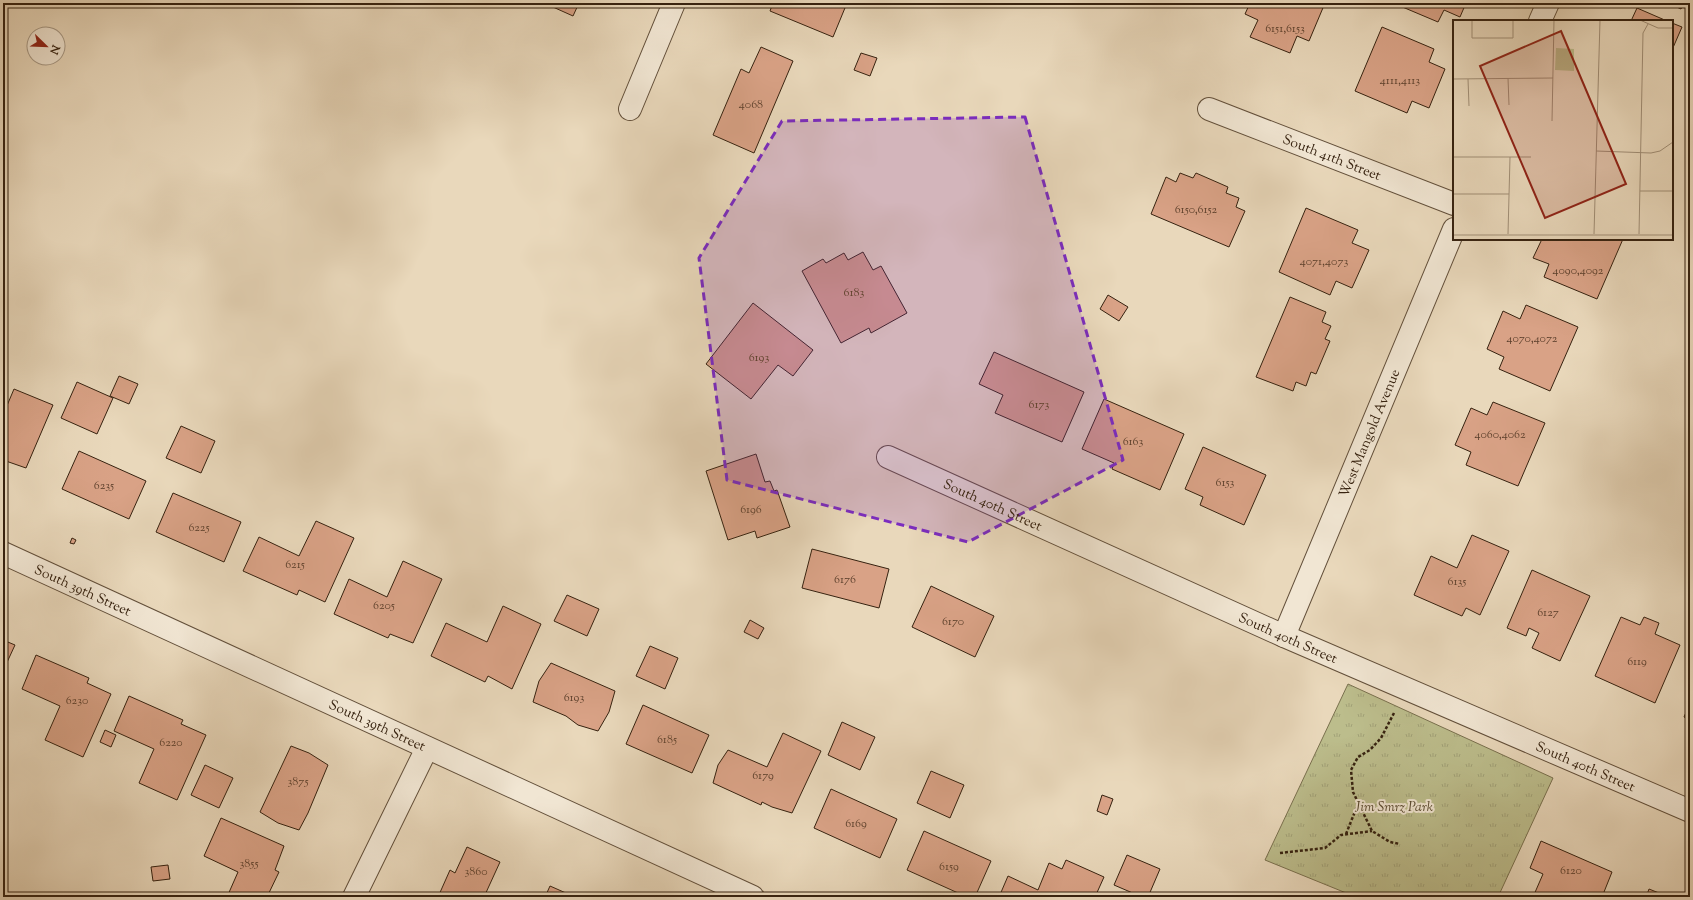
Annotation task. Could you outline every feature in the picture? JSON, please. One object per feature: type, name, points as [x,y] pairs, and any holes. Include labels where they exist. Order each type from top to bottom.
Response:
[{"type":"street","points":[[630,109],[674,3]]},
{"type":"street","points":[[1540,20],[1548,3]]},
{"type":"street","name":"South 41th Street","points":[[1209,109],[1453,204]]},
{"type":"street","name":"West Mangold Avenue","points":[[1284,636],[1453,231]]},
{"type":"street","name":"South 40th Street","points":[[888,457],[1284,636],[1690,811]]},
{"type":"street","name":"South 39th Street","points":[[3,553],[753,897]]},
{"type":"street","points":[[354,897],[427,748]]},
{"type":"path","points":[[1396,709],[1381,738],[1370,750],[1358,757],[1351,770],[1353,792],[1372,831],[1390,842],[1400,844]]},
{"type":"path","points":[[1345,835],[1359,804]]},
{"type":"path","points":[[1280,853],[1325,848],[1342,835],[1372,831]]},
{"type":"highlighted area","points":[[1025,117],[1123,460],[968,542],[727,480],[699,258],[782,121]]},
{"type":"green space","name":"Jim Smrz Park","points":[[1348,684],[1553,778],[1498,897],[1356,897],[1265,860]]},
{"type":"building","points":[[544,3],[579,3],[573,16]]},
{"type":"building","points":[[773,3],[847,3],[833,37],[770,11]]},
{"type":"building","points":[[1250,3],[1325,3],[1309,41],[1297,36],[1290,53],[1250,37],[1258,20],[1245,14]]},
{"type":"building","points":[[1393,3],[1466,3],[1460,17],[1444,10],[1438,22]]},
{"type":"building","points":[[1668,3],[1684,3],[1681,9]]},
{"type":"building","points":[[1637,8],[1665,20],[1631,20]]},
{"type":"building","points":[[1673,23],[1682,27],[1673,48]]},
{"type":"building","points":[[1382,27],[1434,49],[1429,62],[1445,69],[1429,108],[1412,101],[1407,113],[1355,91]]},
{"type":"building","points":[[761,47],[793,61],[754,153],[713,135],[741,69],[749,73]]},
{"type":"building","points":[[861,53],[877,58],[870,76],[854,70]]},
{"type":"building","points":[[1180,173],[1193,178],[1196,173],[1228,187],[1226,193],[1239,198],[1236,207],[1245,211],[1229,247],[1151,214],[1166,177],[1176,182]]},
{"type":"building","points":[[1306,208],[1358,230],[1352,243],[1369,250],[1352,288],[1336,281],[1330,295],[1279,272]]},
{"type":"building","points":[[1542,240],[1623,240],[1597,299],[1544,277],[1549,264],[1533,258]]},
{"type":"building","points":[[863,252],[873,270],[881,266],[907,313],[871,333],[869,328],[841,343],[802,271],[823,259],[826,263],[844,253],[848,260]]},
{"type":"building","points":[[1108,295],[1128,307],[1119,321],[1100,309]]},
{"type":"building","points":[[1290,297],[1326,312],[1322,322],[1331,326],[1325,339],[1330,341],[1316,374],[1311,372],[1306,386],[1296,382],[1293,391],[1256,377]]},
{"type":"building","points":[[753,303],[813,350],[793,376],[778,365],[751,399],[706,364]]},
{"type":"building","points":[[1526,305],[1578,327],[1550,391],[1499,369],[1504,357],[1487,349],[1503,311],[1520,319]]},
{"type":"building","points":[[994,352],[1084,392],[1062,442],[995,413],[1003,395],[979,384]]},
{"type":"building","points":[[119,376],[138,384],[129,404],[110,396]]},
{"type":"building","points":[[77,382],[113,398],[97,434],[61,418]]},
{"type":"building","points":[[14,389],[53,405],[26,468],[3,460],[3,415]]},
{"type":"building","points":[[1104,399],[1184,434],[1160,490],[1112,469],[1114,463],[1082,449]]},
{"type":"building","points":[[1493,402],[1545,423],[1518,486],[1466,465],[1471,452],[1455,445],[1471,408],[1487,415]]},
{"type":"building","points":[[181,426],[215,441],[201,473],[166,458]]},
{"type":"building","points":[[1203,447],[1266,475],[1244,525],[1200,505],[1203,497],[1185,489]]},
{"type":"building","points":[[79,451],[146,481],[129,519],[62,489]]},
{"type":"building","points":[[756,454],[765,482],[770,481],[774,491],[777,490],[790,527],[757,538],[755,531],[728,540],[706,471]]},
{"type":"building","points":[[173,493],[241,522],[224,562],[156,532]]},
{"type":"building","points":[[316,521],[354,538],[325,602],[299,590],[297,595],[243,571],[259,537],[299,556]]},
{"type":"building","points":[[1472,535],[1509,551],[1480,615],[1466,608],[1462,616],[1414,595],[1431,556],[1457,568]]},
{"type":"building","points":[[72,538],[76,540],[74,544],[70,543]]},
{"type":"building","points":[[812,549],[889,569],[879,608],[802,588]]},
{"type":"building","points":[[403,561],[442,579],[413,643],[390,634],[388,638],[334,614],[349,579],[387,597]]},
{"type":"building","points":[[1532,570],[1590,596],[1560,661],[1532,648],[1539,633],[1529,628],[1526,636],[1507,628]]},
{"type":"building","points":[[931,586],[994,616],[975,657],[912,627]]},
{"type":"building","points":[[567,595],[599,609],[587,636],[554,621]]},
{"type":"building","points":[[503,606],[541,624],[512,689],[488,676],[485,682],[431,656],[446,623],[487,642]]},
{"type":"building","points":[[1621,617],[1640,625],[1644,617],[1659,623],[1655,634],[1680,645],[1655,703],[1595,676]]},
{"type":"building","points":[[750,620],[764,628],[758,639],[744,632]]},
{"type":"building","points":[[3,640],[15,645],[3,671]]},
{"type":"building","points":[[650,646],[678,658],[665,689],[636,676]]},
{"type":"building","points":[[36,655],[89,678],[87,683],[111,694],[83,757],[45,740],[60,706],[22,689]]},
{"type":"building","points":[[551,663],[615,691],[609,712],[598,731],[578,725],[566,716],[533,702],[539,681]]},
{"type":"building","points":[[129,696],[183,720],[181,724],[206,735],[177,800],[139,783],[154,749],[114,731]]},
{"type":"building","points":[[1690,703],[1690,720],[1684,717]]},
{"type":"building","points":[[643,705],[709,735],[692,773],[626,744]]},
{"type":"building","points":[[842,722],[875,737],[860,770],[828,755]]},
{"type":"building","points":[[105,730],[116,735],[111,747],[100,742]]},
{"type":"building","points":[[783,733],[821,751],[792,813],[772,807],[762,802],[761,805],[713,783],[718,765],[728,750],[767,767]]},
{"type":"building","points":[[291,746],[309,753],[328,765],[308,813],[299,830],[278,823],[260,812]]},
{"type":"building","points":[[205,765],[233,778],[219,808],[191,795]]},
{"type":"building","points":[[931,771],[964,785],[950,818],[917,803]]},
{"type":"building","points":[[831,789],[897,819],[880,858],[814,828]]},
{"type":"building","points":[[1102,795],[1113,799],[1107,815],[1097,811]]},
{"type":"building","points":[[221,818],[284,846],[275,870],[279,872],[267,897],[227,897],[238,872],[204,856]]},
{"type":"building","points":[[924,831],[991,861],[975,897],[967,897],[907,870]]},
{"type":"building","points":[[1541,841],[1612,872],[1602,897],[1533,897],[1543,874],[1530,868]]},
{"type":"building","points":[[467,847],[500,862],[484,897],[438,897],[450,870],[455,873]]},
{"type":"building","points":[[1127,855],[1160,869],[1148,897],[1142,897],[1114,885]]},
{"type":"building","points":[[1066,860],[1104,877],[1095,897],[999,897],[1008,876],[1038,890],[1049,863],[1062,869]]},
{"type":"building","points":[[168,865],[170,879],[153,881],[151,867]]},
{"type":"building","points":[[550,886],[575,897],[545,897]]},
{"type":"building","points":[[1649,889],[1669,897],[1646,897]]},
{"type":"building","points":[[35,893],[43,897],[33,897]]}]
